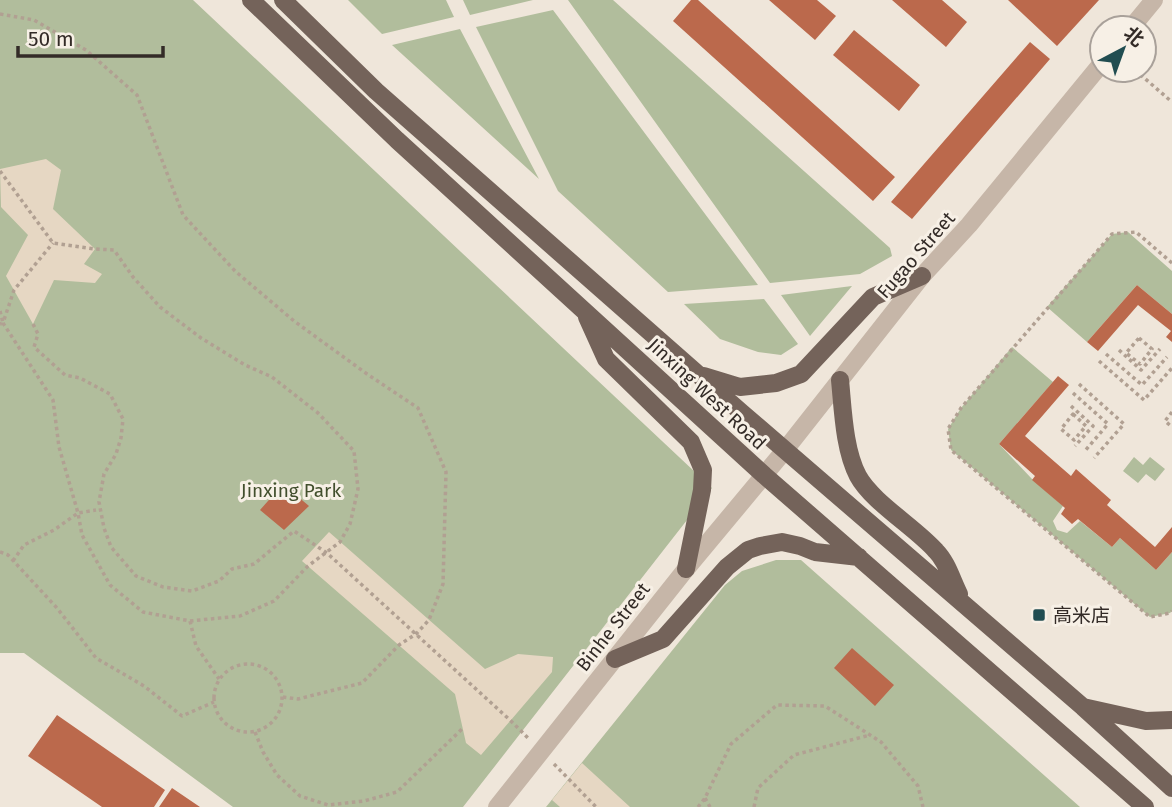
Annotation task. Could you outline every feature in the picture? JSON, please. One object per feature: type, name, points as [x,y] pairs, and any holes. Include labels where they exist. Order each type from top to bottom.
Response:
[{"type":"main road","name":"Jinxing West Road","points":[[251,0],[397,140],[764,475],[1145,807]]},
{"type":"main road","name":"Jinxing West Road","points":[[283,0],[376,91],[785,450],[964,603],[1172,788]]},
{"type":"main road","points":[[698,374],[740,387],[776,383],[801,374],[873,297],[922,276]]},
{"type":"main road","points":[[584,311],[606,359],[691,442],[703,470],[702,490],[686,569]]},
{"type":"main road","points":[[840,380],[845,427],[859,477],[873,494],[938,552],[964,603]]},
{"type":"main road","points":[[615,659],[663,639],[727,567],[748,550],[782,542],[815,552],[859,557]]},
{"type":"main road","points":[[1083,708],[1146,721],[1172,720]]},
{"type":"street","points":[[1142,14],[1154,0]]},
{"type":"street","name":"Fugao Street","points":[[764,475],[922,276],[969,225],[1088,80]]},
{"type":"street","name":"Binhe Street","points":[[497,807],[764,475]]},
{"type":"path","points":[[0,14],[34,20],[86,50],[137,95],[183,215],[234,271],[294,321],[418,408],[446,472],[443,584],[429,620],[416,634],[399,645],[362,683],[298,699],[283,697]]},
{"type":"path","points":[[1151,84],[1172,102]]},
{"type":"path","points":[[0,171],[53,243],[95,250],[114,250],[132,277],[160,307],[201,338],[245,365],[272,377],[318,413],[354,451],[358,489],[350,524],[340,542],[308,566],[274,601],[240,616],[190,621],[143,612],[110,585],[82,535],[59,447],[52,400],[1,323],[0,312]]},
{"type":"path","points":[[1172,262],[1136,232],[1112,234],[961,408],[948,429],[951,450],[1150,617],[1172,611]]},
{"type":"path","points":[[1,323],[14,290],[53,243]]},
{"type":"path","points":[[33,324],[38,334],[34,347],[65,374],[80,378],[110,394],[124,419],[116,454],[104,474],[99,502],[111,547],[136,576],[163,587],[192,591],[219,581],[232,569],[254,564],[294,531],[327,554],[511,720],[596,807]]},
{"type":"path","points":[[1139,338],[1152,349],[1140,364],[1126,353],[1139,338]]},
{"type":"path","points":[[1119,350],[1142,370],[1160,349]]},
{"type":"path","points":[[1107,354],[1142,385],[1167,358]]},
{"type":"path","points":[[1099,361],[1144,400],[1172,368]]},
{"type":"path","points":[[1079,384],[1124,424],[1094,458]]},
{"type":"path","points":[[1073,393],[1108,424],[1084,452]]},
{"type":"path","points":[[1071,406],[1093,426],[1075,446]]},
{"type":"path","points":[[1172,412],[1165,421],[1172,427]]},
{"type":"path","points":[[1073,414],[1086,426],[1074,440],[1061,429],[1073,414]]},
{"type":"path","points":[[13,561],[24,545],[54,530],[78,513],[96,510]]},
{"type":"path","points":[[0,552],[8,555],[57,608],[96,658],[144,686],[182,716],[214,702]]},
{"type":"path","points":[[190,621],[196,646],[219,680]]},
{"type":"path","points":[[249,663],[270,671],[278,680],[282,691],[280,713],[265,729],[243,732],[233,729],[217,713],[214,702],[219,680],[237,665],[249,663]]},
{"type":"path","points":[[698,807],[731,744],[777,705],[825,706],[881,742],[918,786],[923,807]]},
{"type":"path","points":[[255,732],[277,775],[300,796],[328,805],[364,801],[397,792],[463,728]]},
{"type":"path","points":[[754,807],[758,788],[794,755],[870,735]]},
{"type":"path","points":[[705,798],[710,807]]},
{"type":"green space","name":"Jinxing Park","points":[[0,0],[193,0],[712,488],[463,807],[233,807],[24,653],[0,653]]},
{"type":"green space","points":[[348,0],[446,0],[454,17],[382,34]]},
{"type":"green space","points":[[463,0],[533,0],[470,15]]},
{"type":"green space","points":[[568,0],[613,0],[890,248],[892,256],[860,274],[770,283]]},
{"type":"green space","points":[[553,10],[758,285],[668,292],[558,191],[476,27]]},
{"type":"green space","points":[[460,29],[539,179],[392,45]]},
{"type":"green space","points":[[1128,232],[1172,271],[1172,314],[1137,285],[1087,342],[1047,307],[1112,234]]},
{"type":"green space","points":[[852,286],[810,336],[781,295]]},
{"type":"green space","points":[[764,299],[798,344],[781,355],[758,352],[720,339],[684,304]]},
{"type":"green space","points":[[1012,347],[1053,382],[999,444],[1032,479],[1063,506],[1053,521],[1057,530],[1067,533],[1080,521],[1112,547],[1120,538],[1156,570],[1172,552],[1170,613],[1150,617],[951,450],[948,429],[961,408]]},
{"type":"green space","points":[[1134,457],[1143,465],[1150,457],[1165,469],[1155,481],[1146,474],[1138,483],[1123,471]]},
{"type":"green space","points":[[776,560],[801,560],[1080,807],[546,807],[725,585],[742,571]]},
{"type":"shaded area","points":[[46,159],[61,170],[53,209],[95,249],[84,264],[102,274],[95,283],[54,280],[33,324],[6,276],[28,235],[1,207],[0,169]]},
{"type":"shaded area","points":[[329,532],[485,669],[518,654],[553,657],[552,672],[481,755],[466,743],[455,694],[302,561]]},
{"type":"shaded area","points":[[582,763],[630,807],[560,807],[552,800]]},
{"type":"building","points":[[691,0],[698,0],[895,177],[873,201],[673,21]]},
{"type":"building","points":[[769,0],[817,0],[836,16],[815,40]]},
{"type":"building","points":[[892,0],[942,0],[967,22],[946,47]]},
{"type":"building","points":[[1008,0],[1099,0],[1057,46]]},
{"type":"building","points":[[854,30],[920,85],[899,111],[833,55]]},
{"type":"building","points":[[1030,42],[1050,59],[912,219],[891,202]]},
{"type":"building","points":[[1137,285],[1172,314],[1172,342],[1166,337],[1171,331],[1138,305],[1098,351],[1087,342]]},
{"type":"building","points":[[1058,376],[1069,385],[1025,436],[1071,476],[1076,469],[1111,500],[1107,505],[1155,547],[1172,527],[1172,552],[1156,570],[1120,538],[1112,547],[1078,519],[1072,524],[1061,514],[1065,508],[1032,480],[1035,476],[999,444]]},
{"type":"building","points":[[283,484],[309,506],[284,530],[260,510]]},
{"type":"building","points":[[852,648],[894,685],[875,706],[834,668]]},
{"type":"building","points":[[57,715],[165,790],[154,807],[102,807],[28,756]]},
{"type":"building","points":[[172,788],[200,807],[159,807]]},
{"type":"place","name":"高米店","points":[[1039,615]]}]
